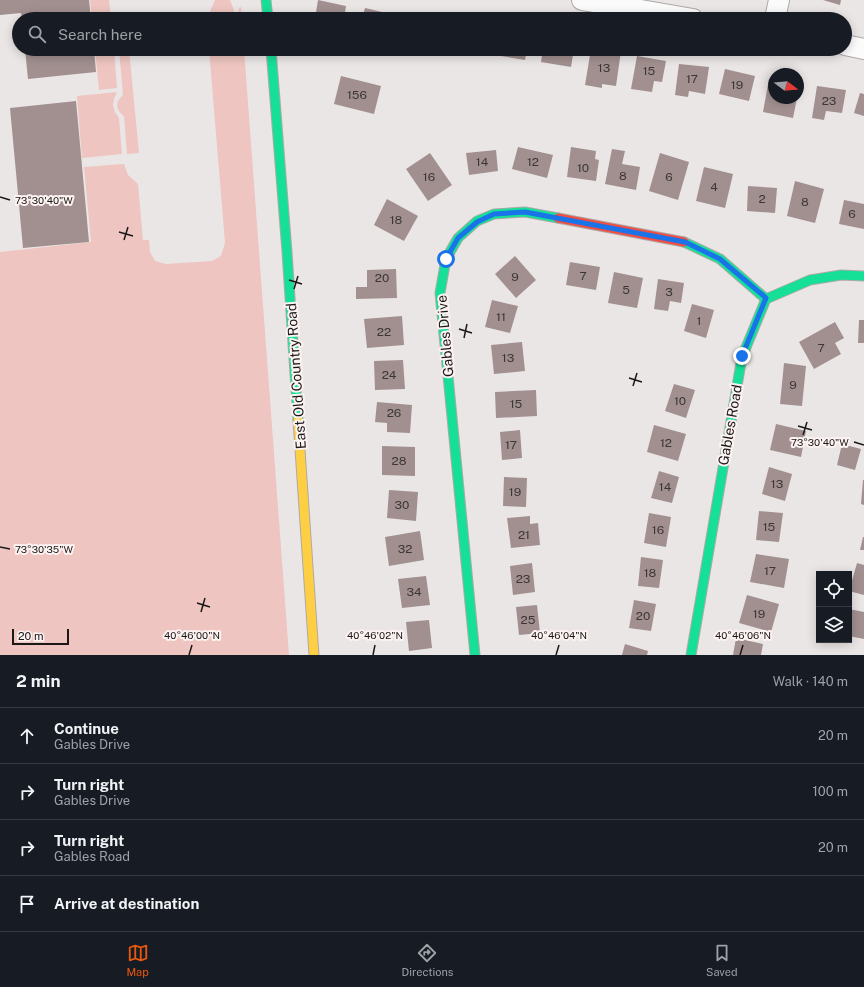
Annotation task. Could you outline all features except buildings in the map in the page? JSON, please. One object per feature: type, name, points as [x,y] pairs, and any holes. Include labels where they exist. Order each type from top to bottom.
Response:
[{"type":"street","points":[[266,0],[267,12]]},
{"type":"street","points":[[582,0],[652,12]]},
{"type":"street","points":[[776,12],[779,0]]},
{"type":"street","points":[[852,46],[864,49]]},
{"type":"street","name":"East Old Country Road","points":[[272,56],[287,252],[314,655]]},
{"type":"street","name":"Gables Drive","points":[[475,655],[440,293],[446,259],[458,238],[477,222],[494,214],[525,212],[685,242],[720,259],[766,298]]},
{"type":"street","points":[[766,298],[810,280],[841,275],[864,276]]},
{"type":"street","name":"Gables Road","points":[[690,655],[742,356],[766,298]]},
{"type":"shaded area","points":[[90,0],[109,0],[110,12],[91,12]]},
{"type":"shaded area","points":[[215,0],[230,0],[235,12],[210,12]]},
{"type":"shaded area","points":[[241,7],[241,12],[238,12],[239,8]]},
{"type":"shaded area","points":[[96,56],[115,56],[117,88],[99,90]]},
{"type":"shaded area","points":[[120,56],[130,56],[139,153],[127,154],[124,116],[119,111],[117,106],[117,103],[123,95]]},
{"type":"shaded area","points":[[210,56],[245,56],[289,655],[0,655],[0,252],[91,242],[84,167],[124,164],[128,175],[138,184],[143,240],[149,240],[150,252],[155,261],[166,264],[212,261],[221,256],[225,243]]},
{"type":"shaded area","points":[[117,92],[113,105],[119,118],[122,154],[82,158],[77,96]]},
{"type":"traffic: fast","points":[[266,0],[267,12]]},
{"type":"traffic: fast","points":[[272,56],[287,252],[298,420]]},
{"type":"traffic: fast","points":[[475,655],[440,293],[446,259],[458,238],[477,221],[494,214],[525,212],[558,218]]},
{"type":"traffic: fast","points":[[684,242],[720,259],[766,299]]},
{"type":"traffic: fast","points":[[691,655],[742,357],[766,299],[810,280],[841,275],[864,276]]},
{"type":"traffic: slow","points":[[298,420],[314,655]]},
{"type":"traffic: jam","points":[[558,218],[684,242]]},
{"type":"route","points":[[446,259],[458,238],[477,222],[494,214],[525,212],[685,242],[720,259],[766,298],[742,356]]}]
